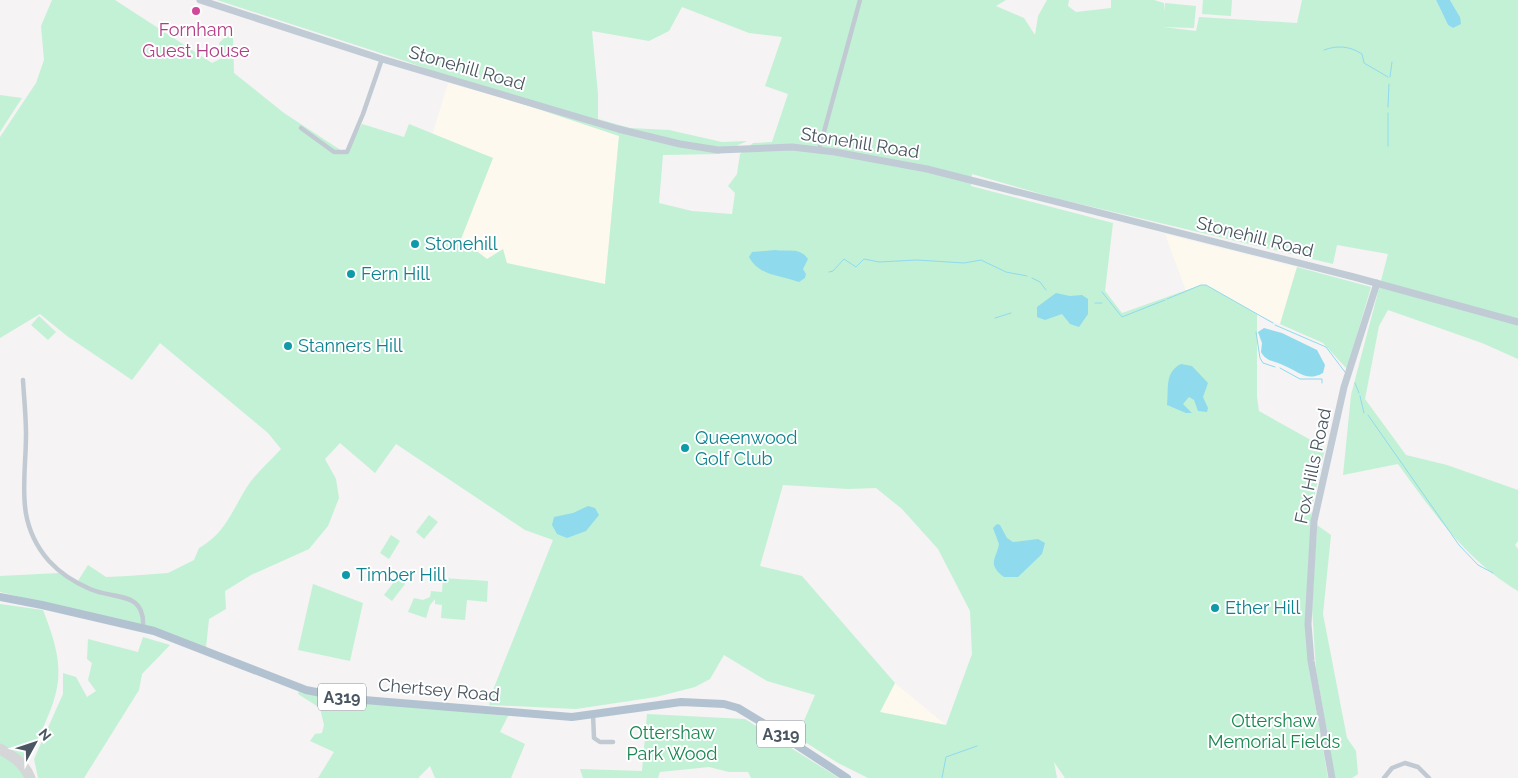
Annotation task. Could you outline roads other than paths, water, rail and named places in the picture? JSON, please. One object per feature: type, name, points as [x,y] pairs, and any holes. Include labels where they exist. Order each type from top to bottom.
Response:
[{"type":"main road","name":"Chertsey Road","points":[[0,597],[42,604],[144,629],[306,690],[352,698],[572,717],[681,702],[709,702],[738,708],[847,778]]},
{"type":"street","name":"Stonehill Road","points":[[200,0],[382,59],[618,129],[708,150],[792,147],[927,169],[1518,322]]},
{"type":"street","points":[[819,150],[860,0]]},
{"type":"street","points":[[301,128],[334,152],[347,152],[364,114],[382,59]]},
{"type":"street","name":"Fox Hills Road","points":[[1332,778],[1311,661],[1308,624],[1314,521],[1344,388],[1377,284]]},
{"type":"street","points":[[23,380],[26,433],[22,494],[34,538],[49,561],[74,581],[91,590],[137,602],[142,615],[144,629]]},
{"type":"street","points":[[593,714],[594,738],[600,742],[613,742]]},
{"type":"street","points":[[1384,778],[1392,768],[1405,763],[1418,767],[1429,778]]},
{"type":"water","points":[[1436,0],[1450,0],[1460,17],[1461,24],[1453,28],[1448,25]]},
{"type":"water","points":[[797,251],[805,255],[808,259],[803,269],[806,274],[805,278],[799,282],[771,274],[758,268],[749,257],[752,252]]},
{"type":"water","points":[[1056,293],[1070,296],[1082,295],[1088,299],[1088,314],[1079,327],[1070,324],[1062,314],[1045,320],[1037,317],[1037,307]]},
{"type":"water","points":[[1264,328],[1282,333],[1317,350],[1325,365],[1323,373],[1312,377],[1303,375],[1266,358],[1261,352],[1262,343],[1258,332]]},
{"type":"water","points":[[1181,364],[1192,366],[1208,383],[1203,397],[1208,408],[1207,412],[1198,411],[1194,400],[1189,397],[1183,404],[1192,413],[1186,413],[1167,405],[1170,377],[1176,367]]},
{"type":"water","points":[[588,506],[595,508],[599,515],[586,531],[567,538],[557,534],[552,525],[554,517],[573,513]]},
{"type":"water","points":[[997,524],[1000,525],[1007,538],[1013,542],[1038,539],[1045,543],[1042,554],[1018,577],[1004,577],[995,568],[994,561],[999,544],[993,528]]},
{"type":"waterway","points":[[1324,50],[1334,47],[1353,49],[1362,54],[1364,63],[1388,77]]},
{"type":"waterway","points":[[1390,77],[1392,62]]},
{"type":"waterway","points":[[1388,107],[1389,84]]},
{"type":"waterway","points":[[1388,113],[1388,139]]},
{"type":"waterway","points":[[1388,140],[1388,146]]},
{"type":"waterway","points":[[829,272],[833,271],[844,259],[856,267],[864,259],[879,262],[917,260],[964,263],[981,260],[1006,272],[1027,276]]},
{"type":"waterway","points":[[1032,278],[1040,282],[1046,290]]},
{"type":"waterway","points":[[1167,299],[1201,285],[1206,285],[1273,323]]},
{"type":"waterway","points":[[1102,292],[1122,317],[1165,300]]},
{"type":"waterway","points":[[1095,303],[1102,303]]},
{"type":"waterway","points":[[995,318],[1011,313]]},
{"type":"waterway","points":[[1275,325],[1326,347],[1345,372]]},
{"type":"waterway","points":[[1256,332],[1260,358],[1263,363],[1275,367]]},
{"type":"waterway","points":[[1280,368],[1300,379],[1322,379],[1322,383]]},
{"type":"waterway","points":[[1355,383],[1359,393]]},
{"type":"waterway","points":[[1360,396],[1364,413]]},
{"type":"waterway","points":[[1368,415],[1459,545],[1478,565],[1493,573]]},
{"type":"waterway","points":[[942,778],[946,757],[977,746]]},
{"type":"place","name":"Fornham Guest House","points":[[196,11]]},
{"type":"place","name":"Stonehill","points":[[415,244]]},
{"type":"place","name":"Fern Hill","points":[[351,274]]},
{"type":"place","name":"Stanners Hill","points":[[288,346]]},
{"type":"place","name":"Queenwood Golf Club","points":[[685,448]]},
{"type":"place","name":"Timber Hill","points":[[346,575]]},
{"type":"place","name":"Ether Hill","points":[[1215,608]]},
{"type":"park label","name":"Ottershaw Memorial Fields","points":[[1274,731]]},
{"type":"park label","name":"Ottershaw Park Wood","points":[[672,743]]}]
